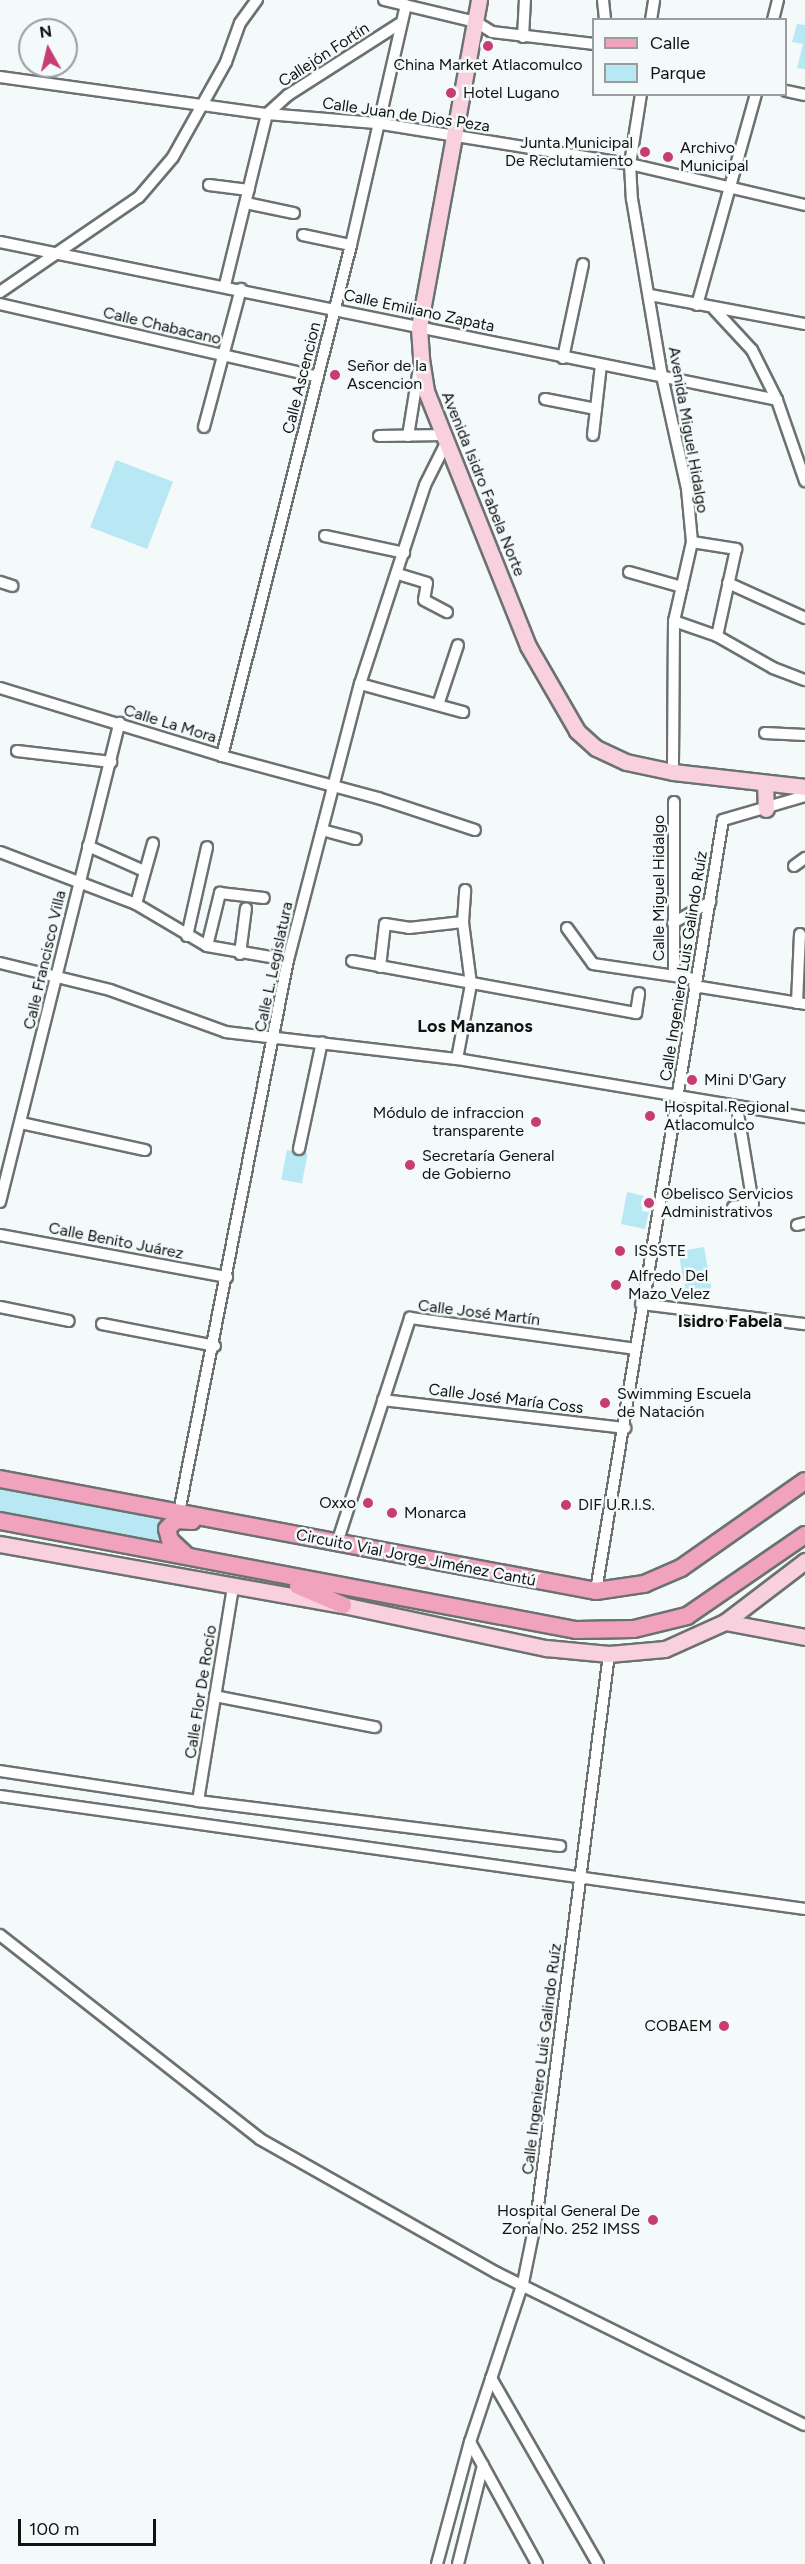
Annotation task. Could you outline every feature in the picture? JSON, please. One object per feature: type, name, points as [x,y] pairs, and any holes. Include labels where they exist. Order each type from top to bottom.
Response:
[{"type":"main road","name":"Avenida Isidro Fabela Norte","points":[[479,0],[456,137],[418,328],[426,392],[528,646],[577,731],[596,748],[626,762],[674,772],[805,787]]},
{"type":"main road","points":[[765,783],[766,809]]},
{"type":"main road","name":"Circuito Vial Jorge Jiménez Cantú","points":[[0,1479],[596,1591],[644,1584],[681,1568],[805,1481]]},
{"type":"main road","points":[[187,1556],[168,1535],[170,1524],[176,1520],[260,1534],[284,1533]]},
{"type":"main road","points":[[0,1521],[576,1630],[634,1629],[687,1616],[804,1536]]},
{"type":"main road","points":[[0,1544],[233,1588],[343,1605],[546,1648],[609,1654],[665,1649],[725,1622],[805,1561]]},
{"type":"main road","points":[[273,1574],[343,1605]]},
{"type":"main road","points":[[725,1622],[805,1637]]},
{"type":"street","points":[[0,292],[139,196],[173,157],[226,62],[240,23],[257,0]]},
{"type":"street","points":[[384,0],[476,22],[492,32],[592,44]]},
{"type":"street","points":[[523,37],[525,0]]},
{"type":"street","points":[[603,0],[605,18]]},
{"type":"street","points":[[651,18],[654,0]]},
{"type":"street","points":[[774,18],[778,0]]},
{"type":"street","name":"Calle Ascencion","points":[[222,756],[351,245],[376,123],[399,24],[406,5]]},
{"type":"street","name":"Callejón Fortín","points":[[267,114],[288,95],[399,24]]},
{"type":"street","name":"Calle Juan de Dios Peza","points":[[0,77],[267,114],[376,123],[630,164],[805,205]]},
{"type":"street","points":[[787,91],[805,95]]},
{"type":"street","name":"Avenida Miguel Hidalgo","points":[[641,96],[630,164],[632,199],[662,376],[687,489],[692,542],[674,621],[674,772]]},
{"type":"street","points":[[697,305],[755,96]]},
{"type":"street","points":[[225,285],[267,114]]},
{"type":"street","points":[[209,185],[249,190]]},
{"type":"street","points":[[246,203],[294,213]]},
{"type":"street","points":[[303,235],[351,245]]},
{"type":"street","name":"Calle Emiliano Zapata","points":[[0,242],[54,256],[225,285],[418,328],[777,400]]},
{"type":"street","points":[[563,358],[583,264]]},
{"type":"street","points":[[204,427],[241,289]]},
{"type":"street","points":[[650,295],[714,309],[805,324]]},
{"type":"street","name":"Calle Chabacano","points":[[0,304],[318,376]]},
{"type":"street","points":[[714,309],[752,350],[777,400],[804,474]]},
{"type":"street","points":[[408,436],[421,359]]},
{"type":"street","points":[[593,435],[601,365]]},
{"type":"street","points":[[545,399],[596,409]]},
{"type":"street","points":[[379,436],[446,438]]},
{"type":"street","name":"Calle L. Legislatura","points":[[179,1512],[214,1346],[288,960],[360,684],[398,574],[425,485],[446,438]]},
{"type":"street","points":[[325,536],[404,553]]},
{"type":"street","points":[[692,542],[736,549],[717,636]]},
{"type":"street","points":[[629,572],[682,587]]},
{"type":"street","points":[[398,574],[428,583],[424,600],[447,612]]},
{"type":"street","points":[[0,582],[12,586]]},
{"type":"street","points":[[728,583],[805,618]]},
{"type":"street","points":[[674,621],[717,636],[773,668],[805,680]]},
{"type":"street","points":[[438,705],[458,645]]},
{"type":"street","points":[[360,684],[463,712]]},
{"type":"street","name":"Calle La Mora","points":[[0,688],[475,830]]},
{"type":"street","name":"Calle Francisco Villa","points":[[0,1202],[59,975],[78,882],[111,762],[119,723]]},
{"type":"street","points":[[765,733],[805,735]]},
{"type":"street","points":[[17,751],[111,762]]},
{"type":"street","name":"Calle Ingeniero Luis Galindo Ruíz","points":[[596,1591],[625,1428],[641,1304],[678,1098],[694,983],[723,820],[805,796]]},
{"type":"street","name":"Calle Miguel Hidalgo","points":[[674,802],[674,975]]},
{"type":"street","points":[[322,830],[356,839]]},
{"type":"street","points":[[136,904],[142,870],[153,843]]},
{"type":"street","points":[[88,846],[142,870]]},
{"type":"street","points":[[187,936],[207,847]]},
{"type":"street","points":[[0,852],[136,904],[207,946],[240,954],[288,960]]},
{"type":"street","points":[[794,866],[805,858]]},
{"type":"street","points":[[457,1059],[471,984],[464,922],[465,890]]},
{"type":"street","points":[[207,946],[220,893],[264,898]]},
{"type":"street","points":[[674,923],[710,902]]},
{"type":"street","points":[[240,954],[246,908]]},
{"type":"street","points":[[380,968],[386,924],[408,928],[464,922]]},
{"type":"street","points":[[567,928],[593,964],[674,975],[694,983],[801,1003],[800,934]]},
{"type":"street","points":[[352,961],[380,968],[636,1013],[639,993]]},
{"type":"street","points":[[0,963],[59,975],[226,1032],[457,1059],[678,1098],[805,1117]]},
{"type":"street","points":[[299,1149],[322,1042]]},
{"type":"street","points":[[733,1207],[753,1204],[737,1107]]},
{"type":"street","points":[[21,1123],[145,1150]]},
{"type":"street","name":"Calle Benito Juárez","points":[[0,1235],[227,1277]]},
{"type":"street","points":[[641,1304],[805,1324]]},
{"type":"street","points":[[0,1307],[69,1321]]},
{"type":"street","name":"Calle José Martín","points":[[337,1543],[410,1318],[635,1349]]},
{"type":"street","points":[[102,1324],[214,1346]]},
{"type":"street","name":"Calle José María Coss","points":[[383,1400],[625,1428]]},
{"type":"street","name":"Calle Flor De Rocío","points":[[198,1801],[233,1588]]},
{"type":"street","name":"Calle Ingeniero Luis Galindo Ruíz","points":[[437,2564],[470,2442],[523,2283],[537,2214],[609,1654]]},
{"type":"street","points":[[215,1696],[375,1727]]},
{"type":"street","points":[[0,1772],[198,1801],[560,1846]]},
{"type":"street","points":[[0,1796],[805,1909]]},
{"type":"street","points":[[0,1935],[260,2139],[434,2239],[805,2425]]},
{"type":"street","points":[[491,2378],[598,2564]]},
{"type":"street","points":[[470,2442],[537,2564]]},
{"type":"street","points":[[458,2564],[483,2465]]},
{"type":"green space","points":[[797,24],[805,25],[805,69],[797,68],[803,44],[792,42]]},
{"type":"green space","points":[[116,460],[173,482],[147,549],[90,527]]},
{"type":"green space","points":[[287,1150],[308,1154],[302,1183],[281,1179]]},
{"type":"green space","points":[[627,1192],[644,1196],[642,1211],[649,1212],[645,1229],[621,1224]]},
{"type":"green space","points":[[704,1247],[711,1288],[686,1293],[678,1252]]},
{"type":"green space","points":[[0,1488],[162,1517],[158,1542],[0,1514]]},
{"type":"place","name":"China Market Atlacomulco","points":[[488,46]]},
{"type":"place","name":"Hotel Lugano","points":[[451,93]]},
{"type":"place","name":"Junta Municipal De Reclutamiento","points":[[645,152]]},
{"type":"place","name":"Archivo Municipal","points":[[668,157]]},
{"type":"place","name":"Señor de la Ascencion","points":[[335,375]]},
{"type":"place","name":"Mini D'Gary","points":[[692,1080]]},
{"type":"place","name":"Hospital Regional Atlacomulco","points":[[650,1116]]},
{"type":"place","name":"Módulo de infraccion transparente","points":[[536,1122]]},
{"type":"place","name":"Secretaría General de Gobierno","points":[[410,1165]]},
{"type":"place","name":"Obelisco Servicios Administrativos","points":[[649,1203]]},
{"type":"place","name":"ISSSTE","points":[[620,1251]]},
{"type":"place","name":"Alfredo Del Mazo Velez","points":[[616,1285]]},
{"type":"place","name":"Swimming Escuela de Natación","points":[[605,1403]]},
{"type":"place","name":"Oxxo","points":[[368,1503]]},
{"type":"place","name":"DIF U.R.I.S.","points":[[566,1505]]},
{"type":"place","name":"Monarca","points":[[392,1513]]},
{"type":"place","name":"COBAEM","points":[[724,2026]]},
{"type":"place","name":"Hospital General De Zona No. 252 IMSS","points":[[653,2220]]},
{"type":"district","name":"Los Manzanos","points":[[475,1026]]},
{"type":"district","name":"Isidro Fabela","points":[[730,1321]]}]
